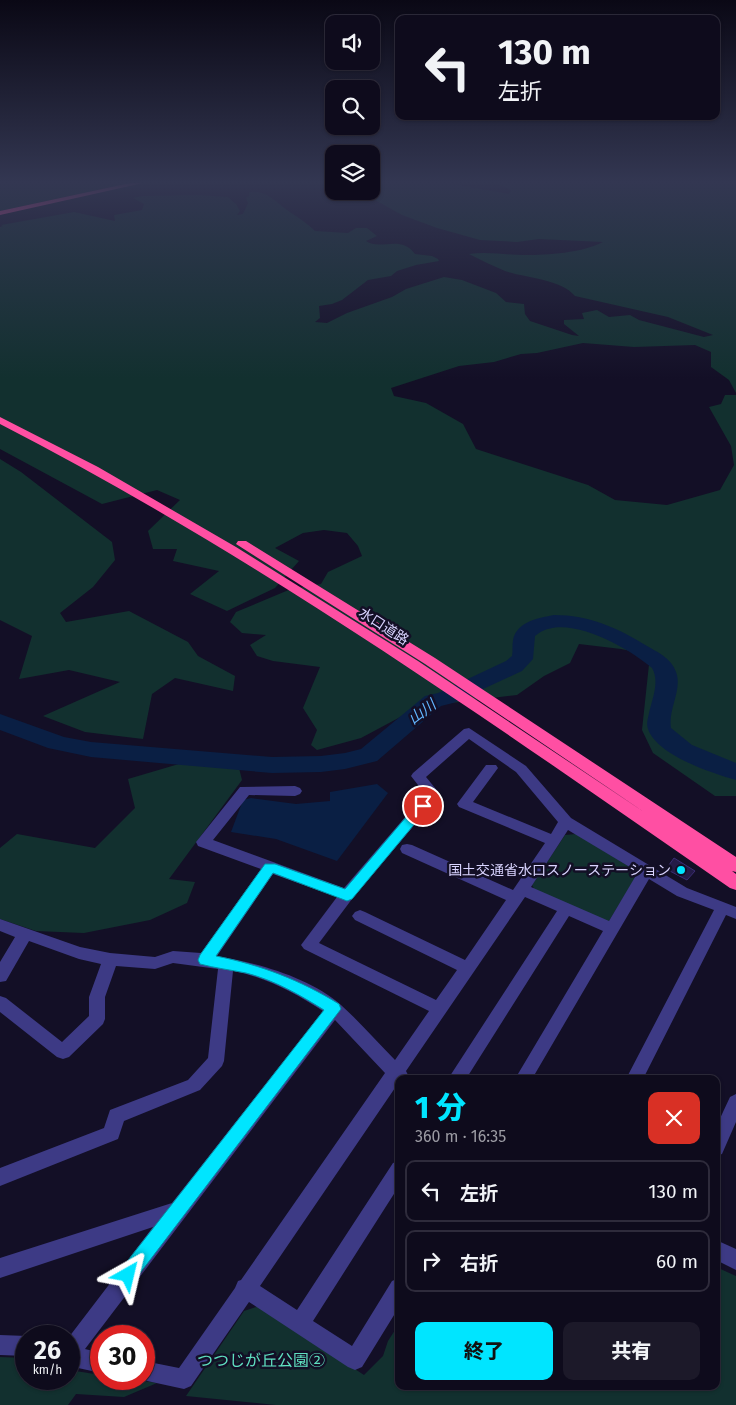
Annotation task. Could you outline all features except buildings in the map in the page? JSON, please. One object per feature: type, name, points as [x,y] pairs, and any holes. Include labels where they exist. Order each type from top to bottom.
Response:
[{"type":"highway","name":"水口道路","points":[[0,411],[184,510],[331,598],[444,678]]},
{"type":"highway","name":"水口道路","points":[[0,420],[190,525],[444,678],[736,866]]},
{"type":"highway","name":"水口道路","points":[[483,703],[736,883]]},
{"type":"street","points":[[439,1009],[309,946],[347,895],[433,794],[418,776],[469,732],[521,769],[566,822],[682,892],[729,910],[636,1075]]},
{"type":"street","points":[[491,768],[464,804],[554,841]]},
{"type":"street","points":[[295,791],[245,790],[203,842],[347,895]]},
{"type":"street","points":[[399,1075],[439,1009],[566,822]]},
{"type":"street","points":[[408,849],[519,893],[566,909],[612,929]]},
{"type":"street","points":[[205,960],[270,867]]},
{"type":"street","points":[[526,1075],[647,870]]},
{"type":"street","points":[[459,1075],[566,909]]},
{"type":"street","points":[[360,916],[467,968]]},
{"type":"street","points":[[0,925],[80,953],[110,959],[154,963],[173,957],[205,960],[249,968],[274,977],[307,992],[334,1009],[397,1075]]},
{"type":"street","points":[[0,976],[26,934]]},
{"type":"street","points":[[0,1003],[64,1052],[97,1019],[97,997],[110,959]]},
{"type":"street","points":[[0,1177],[112,1133],[116,1116],[194,1085],[216,1061],[226,964]]},
{"type":"street","points":[[80,1340],[175,1212],[206,1176],[334,1009]]},
{"type":"street","points":[[155,1373],[184,1379],[245,1288],[395,1080]]},
{"type":"street","points":[[720,1139],[736,1102]]},
{"type":"street","points":[[300,1324],[395,1174]]},
{"type":"street","points":[[0,1268],[175,1212]]},
{"type":"street","points":[[720,1251],[736,1260]]},
{"type":"street","points":[[245,1288],[355,1360],[395,1295]]},
{"type":"street","points":[[0,1346],[15,1346]]},
{"type":"green space","points":[[0,249],[410,249],[415,254],[432,256],[439,261],[416,265],[397,271],[391,276],[368,280],[342,300],[319,306],[320,318],[315,322],[327,323],[347,313],[392,297],[406,289],[444,277],[462,280],[496,293],[506,302],[524,304],[525,314],[530,321],[572,335],[579,336],[564,324],[564,320],[584,319],[582,313],[597,310],[609,317],[630,315],[639,320],[704,337],[713,335],[668,317],[575,296],[569,290],[552,282],[505,271],[469,254],[524,255],[586,249],[736,249],[736,393],[729,380],[711,367],[711,352],[695,345],[634,347],[583,343],[537,353],[521,354],[494,362],[459,366],[391,388],[394,396],[426,403],[463,424],[476,449],[588,485],[615,500],[667,505],[720,490],[734,465],[731,446],[709,407],[721,404],[725,395],[736,395],[736,796],[715,796],[653,753],[642,730],[650,655],[579,644],[570,663],[544,676],[517,695],[419,707],[361,738],[317,750],[311,745],[317,730],[303,708],[320,667],[273,661],[257,656],[250,645],[266,635],[242,633],[230,622],[236,612],[291,589],[321,584],[328,572],[362,556],[358,546],[347,533],[324,530],[303,533],[275,548],[299,561],[275,588],[227,611],[190,594],[219,571],[173,561],[177,549],[153,549],[148,531],[180,500],[157,490],[102,504],[0,449]]},
{"type":"green space","points":[[0,459],[21,472],[112,542],[115,560],[93,587],[60,613],[66,622],[129,611],[188,642],[198,656],[235,676],[233,691],[175,678],[152,694],[143,739],[85,732],[43,716],[120,682],[69,670],[19,679],[32,636],[0,620]]},
{"type":"green space","points":[[189,761],[239,768],[242,780],[169,879],[195,882],[187,903],[150,920],[84,933],[36,931],[0,919],[0,848],[17,834],[95,848],[135,808],[128,779]]},
{"type":"green space","points":[[576,834],[630,867],[635,878],[609,921],[601,921],[535,891],[532,885],[565,835]]},
{"type":"green space","name":"つつじが丘公園②","points":[[720,1269],[736,1276],[736,1405],[276,1405],[186,1396],[244,1311],[259,1306],[364,1375],[383,1356],[388,1341],[395,1330],[395,1390],[720,1390]]},
{"type":"green space","points":[[0,1357],[15,1358],[15,1390],[80,1390],[80,1372],[90,1373],[90,1390],[140,1390],[124,1397],[76,1394],[68,1405],[0,1405]]},
{"type":"water","points":[[377,784],[388,793],[337,861],[276,839],[231,832],[243,800],[251,798],[296,804],[330,801],[330,792]]},
{"type":"waterway","name":"山川","points":[[0,721],[56,743],[91,750],[272,765],[321,764],[345,761],[369,755],[433,701],[445,698],[514,666],[524,655],[524,639],[532,628],[542,623],[566,621],[579,623],[616,636],[660,664],[665,671],[667,681],[659,720],[660,730],[666,737],[684,750],[736,772]]},
{"type":"place","name":"国土交通省水口スノーステーション","points":[[681,870]]},
{"type":"route","points":[[128,1275],[334,1009],[307,992],[274,977],[249,968],[205,960],[270,867],[347,895],[423,806]]}]
